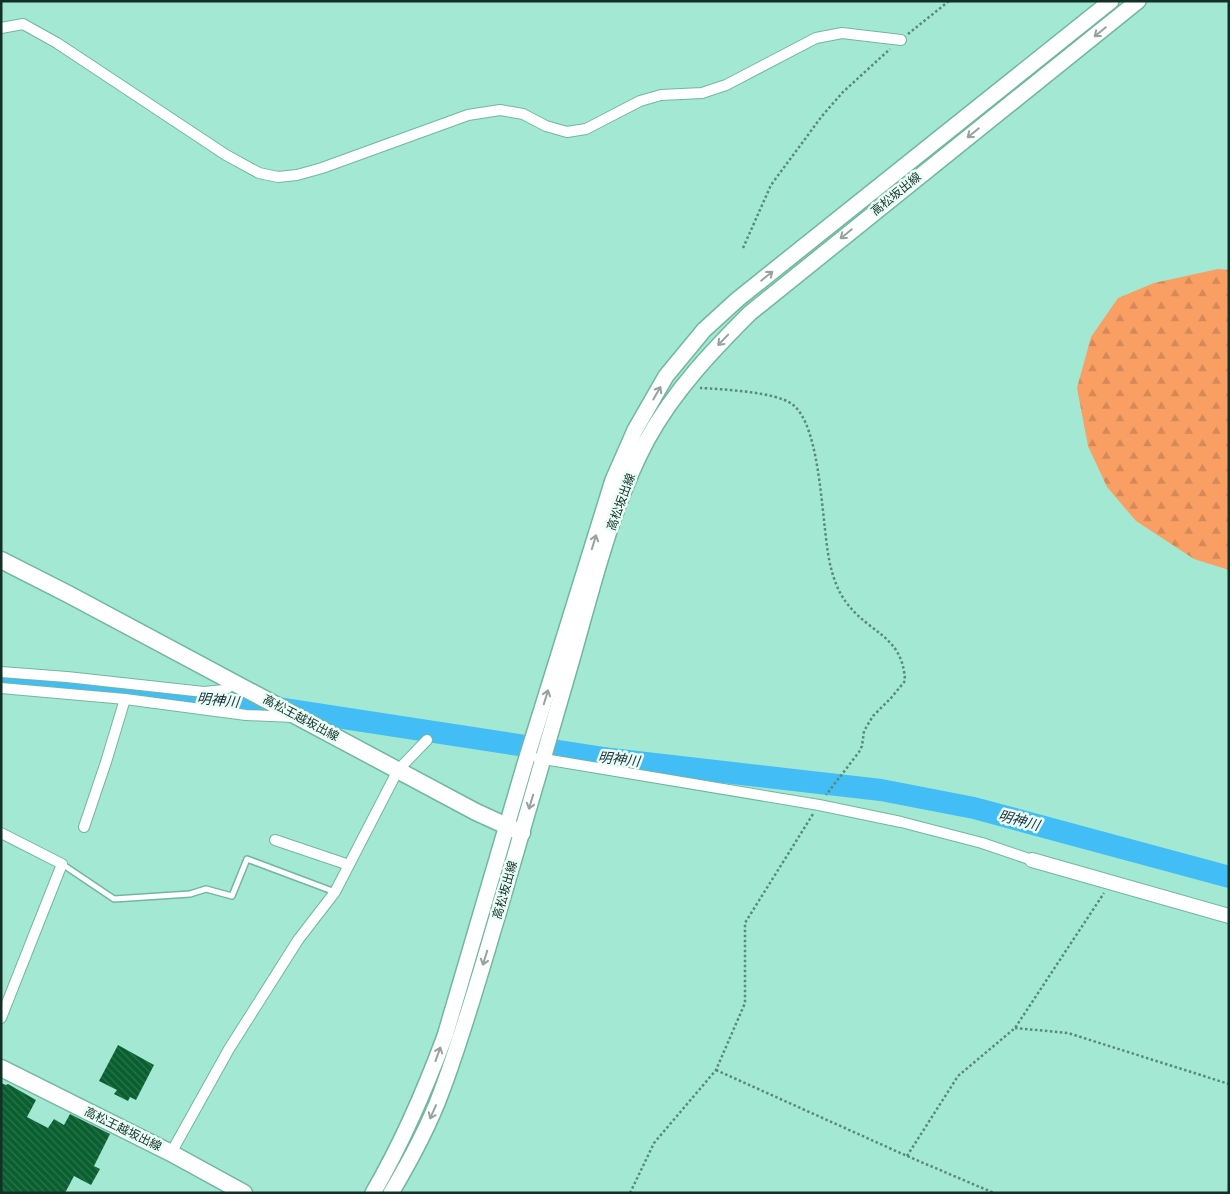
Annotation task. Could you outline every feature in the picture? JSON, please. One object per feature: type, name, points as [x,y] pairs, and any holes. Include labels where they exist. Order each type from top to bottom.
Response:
[{"type":"main road","name":"高松坂出線","points":[[392,1193],[431,1118],[441,1094],[476,988],[514,830],[529,751],[613,480],[636,430],[666,376],[704,330],[738,300],[1111,1]]},
{"type":"main road","name":"高松坂出線","points":[[373,1193],[394,1157],[431,1075],[514,830],[546,753],[600,564],[627,479],[648,438],[681,387],[716,346],[750,313],[1138,1]]},
{"type":"main road","name":"高松王越坂出線","points":[[1,560],[514,830]]},
{"type":"main road","name":"高松王越坂出線","points":[[1,1068],[171,1153],[244,1193]]},
{"type":"street","points":[[2,28],[22,24],[57,43],[226,155],[259,173],[278,177],[297,175],[322,168],[468,115],[500,110],[523,114],[546,126],[567,132],[586,129],[640,101],[661,95],[702,93],[726,85],[816,38],[842,33],[900,40]]},
{"type":"street","points":[[1,672],[204,692],[224,690],[235,683]]},
{"type":"street","points":[[1,688],[125,699],[246,715],[299,718]]},
{"type":"street","points":[[84,827],[125,699]]},
{"type":"street","points":[[171,1153],[229,1049],[293,948],[335,892],[398,770],[427,740]]},
{"type":"street","points":[[529,751],[819,805],[910,825],[982,843],[1032,860],[1229,916]]},
{"type":"street","points":[[286,843],[289,832]]},
{"type":"street","points":[[1,833],[62,864],[1,1018]]},
{"type":"street","points":[[275,840],[349,866]]},
{"type":"lane","points":[[62,864],[114,899],[190,894],[206,889],[232,896],[247,859],[335,892]]},
{"type":"path","points":[[743,248],[771,185],[822,116],[843,92],[900,40],[949,1]]},
{"type":"path","points":[[630,1193],[654,1143],[716,1070],[745,1003],[745,923],[819,805],[859,752],[862,746],[864,731],[872,716],[905,681],[904,667],[900,655],[890,641],[846,602],[834,580],[827,555],[818,470],[810,435],[800,414],[792,404],[774,397],[732,390],[681,387]]},
{"type":"path","points":[[907,1156],[958,1076],[1015,1028],[1111,882]]},
{"type":"path","points":[[1015,1028],[1068,1033],[1229,1084]]},
{"type":"path","points":[[716,1070],[994,1193]]},
{"type":"green space","points":[[1218,269],[1229,270],[1229,570],[1194,559],[1136,521],[1107,487],[1088,446],[1077,388],[1091,337],[1118,298],[1154,283]]},
{"type":"building","points":[[118,1045],[154,1065],[136,1100],[130,1097],[128,1101],[114,1094],[117,1090],[99,1081]]},
{"type":"building","points":[[1,1083],[8,1084],[36,1100],[27,1117],[48,1128],[54,1119],[64,1125],[70,1114],[110,1134],[94,1166],[100,1169],[91,1185],[74,1176],[65,1193],[1,1193]]},
{"type":"waterway","name":"明神川","points":[[1,680],[8,679],[55,686],[238,702],[611,759],[881,790],[974,808],[1229,877]]}]
